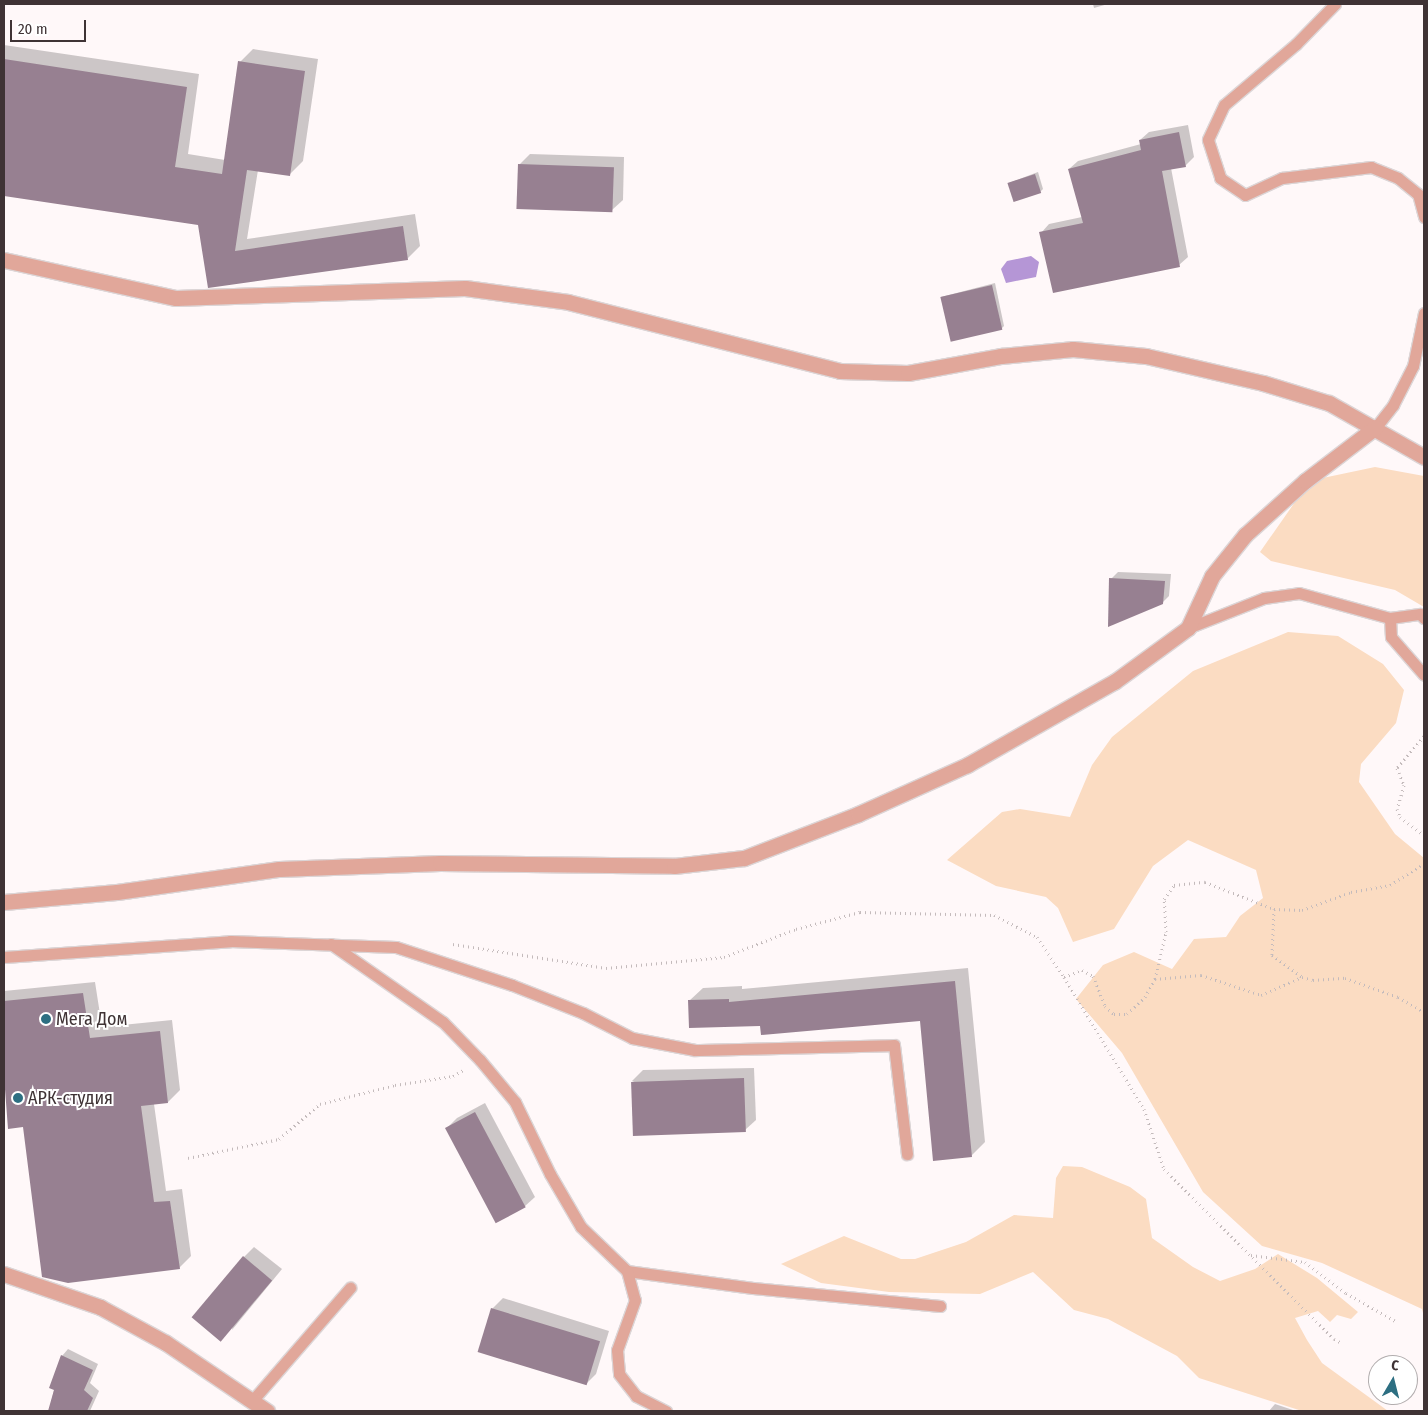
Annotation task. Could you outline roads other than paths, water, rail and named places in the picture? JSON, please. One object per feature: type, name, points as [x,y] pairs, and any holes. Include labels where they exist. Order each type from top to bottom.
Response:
[{"type":"street","points":[[4,260],[176,298],[465,288],[568,302],[840,370],[908,373],[1001,356],[1073,350],[1146,356],[1263,383],[1329,403],[1424,457]]},
{"type":"street","points":[[4,902],[117,892],[280,869],[440,863],[674,866],[744,858],[858,814],[967,765],[1114,682],[1188,628],[1212,576],[1244,535],[1305,482],[1376,428]]},
{"type":"street","points":[[4,1274],[100,1307],[166,1343],[267,1411]]},
{"type":"lane","points":[[1335,4],[1296,44],[1224,104],[1208,140],[1220,178],[1245,195],[1282,178],[1371,166],[1398,178],[1418,194],[1424,217]]},
{"type":"lane","points":[[1376,428],[1393,405],[1413,366],[1424,313]]},
{"type":"lane","points":[[1188,628],[1264,598],[1299,593],[1390,618],[1420,614],[1424,618]]},
{"type":"lane","points":[[1390,618],[1391,638],[1424,675]]},
{"type":"lane","points":[[4,957],[230,941],[396,947],[512,985],[583,1013],[632,1038],[695,1050],[894,1045],[907,1154]]},
{"type":"lane","points":[[332,944],[443,1022],[480,1060],[515,1102],[550,1174],[581,1227],[627,1271],[635,1300],[617,1350],[619,1374],[636,1396],[666,1411]]},
{"type":"lane","points":[[627,1271],[753,1288],[940,1306]]},
{"type":"lane","points":[[252,1401],[350,1288]]},
{"type":"place","name":"Мега Дом","points":[[46,1019]]},
{"type":"place","name":"АРК-студия","points":[[18,1098]]}]
